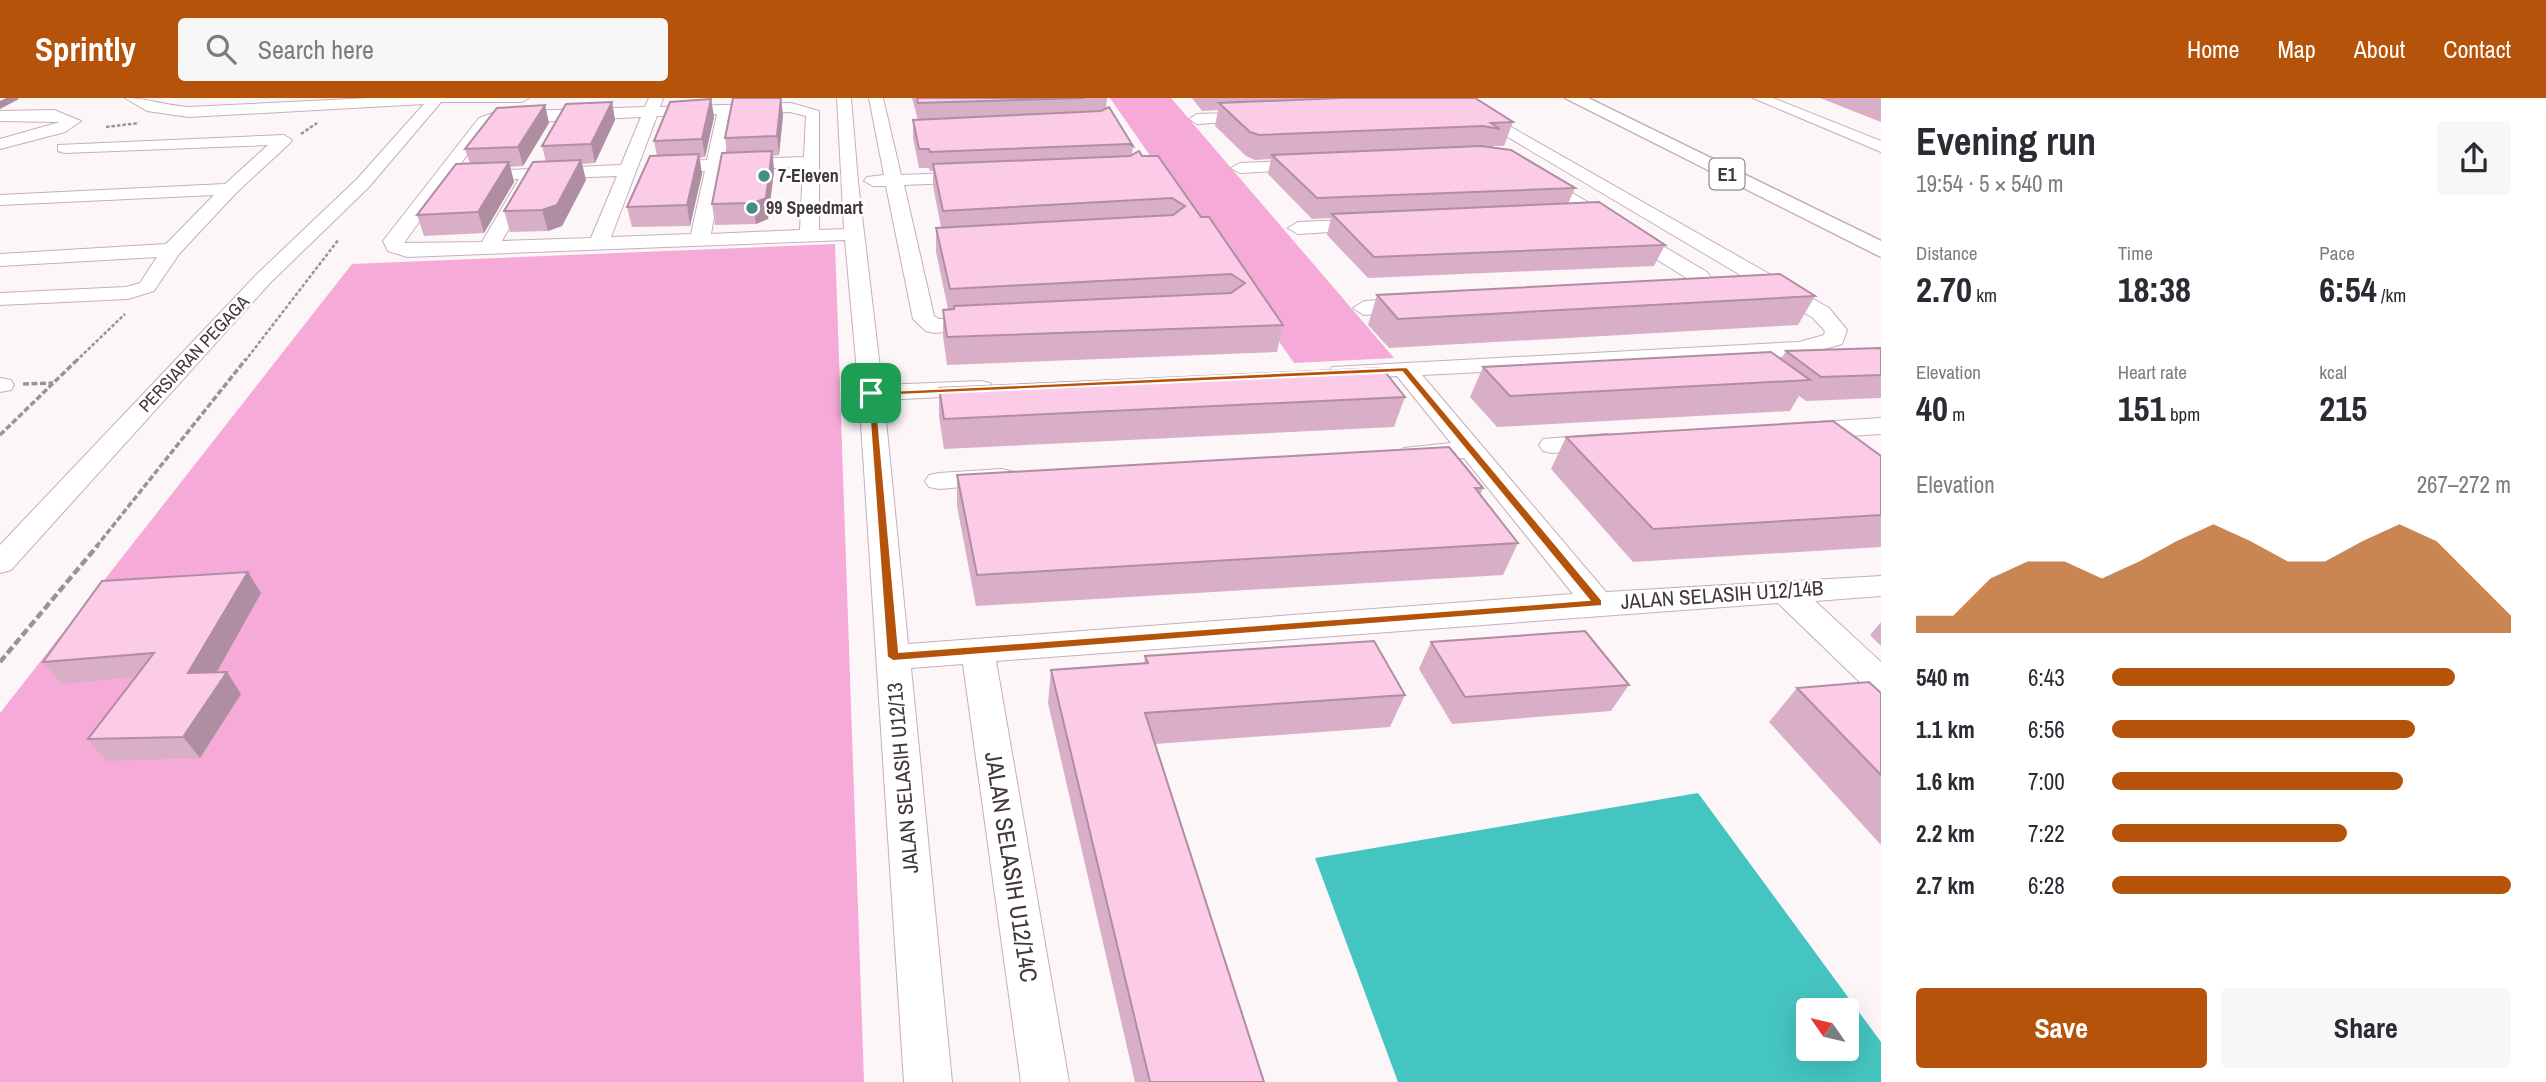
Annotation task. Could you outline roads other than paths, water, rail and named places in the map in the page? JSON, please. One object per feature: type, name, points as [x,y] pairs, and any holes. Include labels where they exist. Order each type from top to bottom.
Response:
[{"type":"highway","name":"E1","points":[[1574,98],[1881,250]]},
{"type":"highway","name":"E1","points":[[1603,98],[1881,231]]},
{"type":"street","points":[[132,98],[141,104],[165,111],[189,112],[381,103],[408,108],[418,119]]},
{"type":"street","points":[[189,112],[207,99],[251,98]]},
{"type":"street","points":[[444,98],[522,98]]},
{"type":"street","name":"JALAN SELASIH U12/13","points":[[844,98],[849,182],[871,393],[928,1082]]},
{"type":"street","points":[[876,98],[890,130],[894,181],[915,245],[924,319],[934,326],[1003,322]]},
{"type":"street","points":[[1322,373],[1800,349],[1834,339],[1836,330],[1821,313],[1448,98]]},
{"type":"street","points":[[1760,98],[1881,147]]},
{"type":"street","points":[[1788,98],[1881,134]]},
{"type":"street","name":"PERSIARAN PEGAGA","points":[[0,563],[263,279],[363,183],[390,148],[436,99],[381,103]]},
{"type":"street","points":[[599,243],[653,104]]},
{"type":"street","points":[[808,234],[814,114],[790,107],[726,109],[653,104],[565,113],[512,115],[484,121],[393,241],[395,247],[407,251],[855,234]]},
{"type":"street","points":[[700,239],[726,109]]},
{"type":"street","points":[[553,133],[565,113]]},
{"type":"street","points":[[0,116],[54,115],[72,121],[59,129],[0,144]]},
{"type":"street","points":[[1197,119],[1276,116]]},
{"type":"street","points":[[0,299],[128,293],[146,287],[172,250],[230,189],[285,140],[64,148]]},
{"type":"street","points":[[489,247],[542,154]]},
{"type":"street","points":[[442,177],[812,162]]},
{"type":"street","points":[[1240,168],[1323,164]]},
{"type":"street","points":[[1520,166],[1700,276],[1704,283],[1697,290],[1684,293],[1642,295]]},
{"type":"street","points":[[849,182],[990,177]]},
{"type":"street","points":[[0,200],[230,189]]},
{"type":"street","points":[[1557,216],[1649,215]]},
{"type":"street","points":[[1298,228],[1389,224]]},
{"type":"street","points":[[0,260],[172,250]]},
{"type":"street","points":[[1364,308],[1433,304]]},
{"type":"street","points":[[1404,369],[1598,603]]},
{"type":"street","points":[[871,393],[1008,387]]},
{"type":"street","points":[[1782,432],[1881,426]]},
{"type":"street","points":[[1836,429],[1870,453]]},
{"type":"street","points":[[1552,445],[1633,441]]},
{"type":"street","points":[[1385,455],[1469,450]]},
{"type":"street","points":[[939,481],[1023,476]]},
{"type":"street","name":"JALAN SELASIH U12/14B","points":[[893,657],[1598,603],[1881,586]]},
{"type":"street","points":[[1785,591],[1881,681]]},
{"type":"street","name":"JALAN SELASIH U12/14C","points":[[978,652],[1045,1082]]},
{"type":"water","points":[[1698,793],[1849,998],[1796,998],[1796,1061],[1859,1061],[1859,1012],[1881,1042],[1881,1082],[1398,1082],[1315,858]]},
{"type":"place","name":"7-Eleven","points":[[764,176]]},
{"type":"place","name":"99 Speedmart","points":[[752,208]]}]
